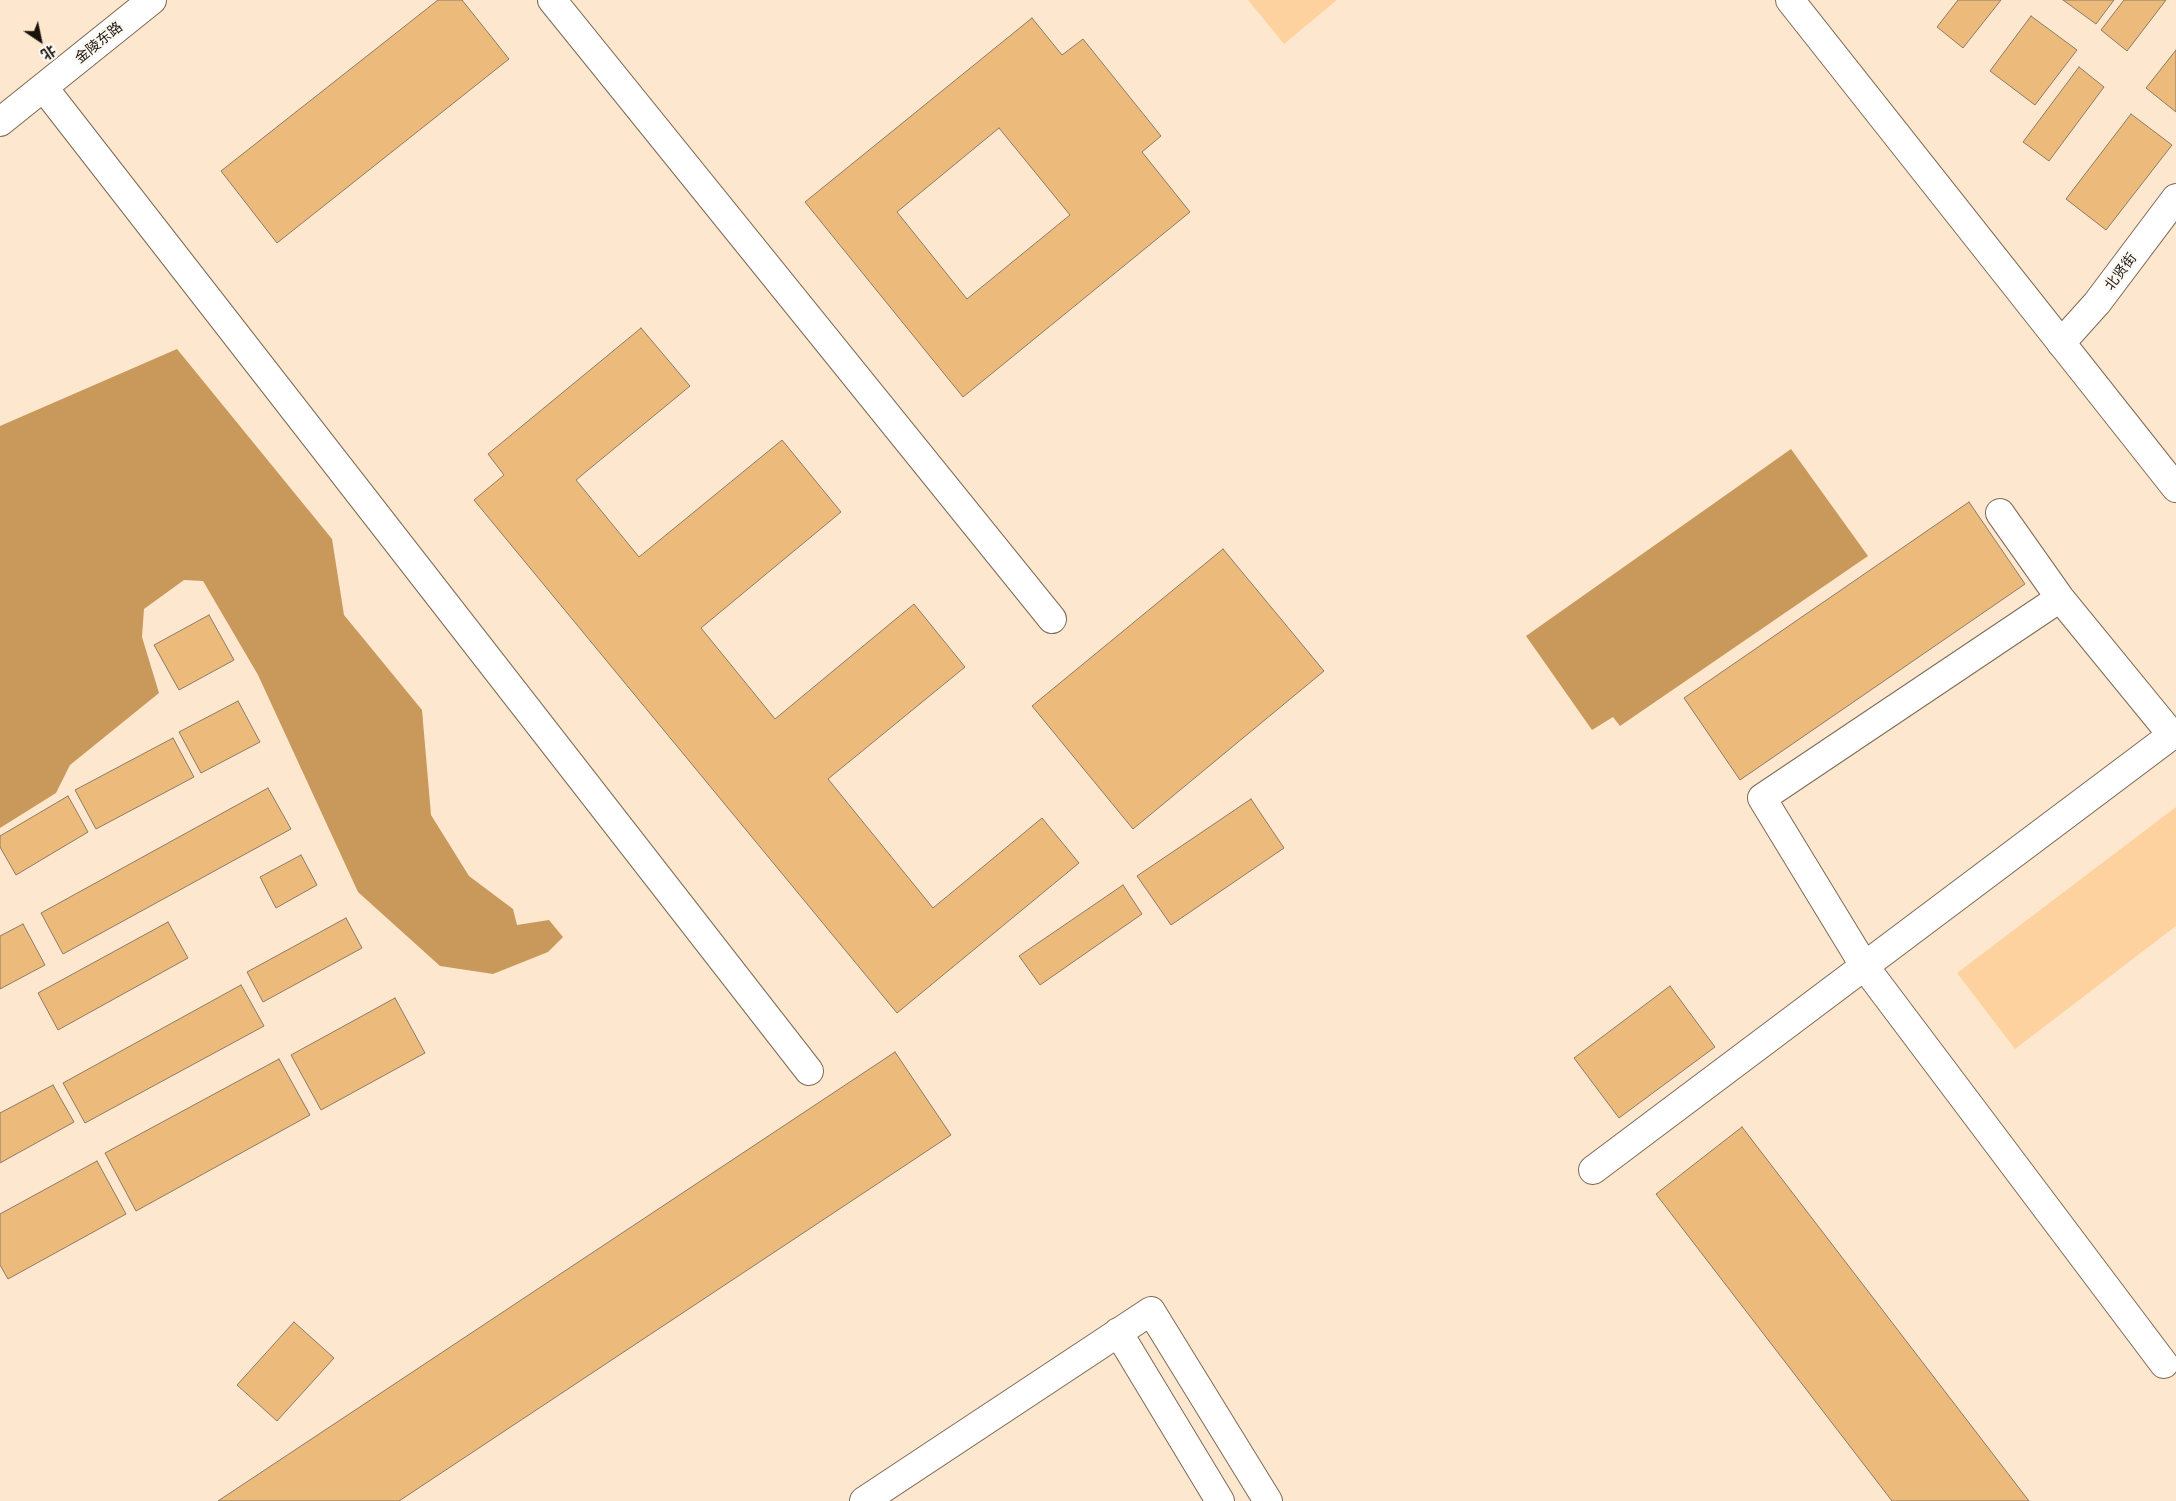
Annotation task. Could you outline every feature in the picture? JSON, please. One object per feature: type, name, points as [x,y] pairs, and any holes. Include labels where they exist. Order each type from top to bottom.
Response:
[{"type":"street","name":"金陵东路","points":[[0,122],[152,0]]},
{"type":"street","points":[[552,0],[1052,619]]},
{"type":"street","points":[[1790,0],[2176,488]]},
{"type":"street","points":[[44,88],[809,1071]]},
{"type":"street","name":"北贤街","points":[[2061,343],[2097,303],[2176,198]]},
{"type":"street","points":[[1593,1170],[2174,733],[2060,598],[2000,513]]},
{"type":"street","points":[[2060,598],[1762,798],[1865,967],[2164,1364]]},
{"type":"street","points":[[864,1501],[1151,1311],[1268,1501]]},
{"type":"street","points":[[1118,1332],[1220,1501]]},
{"type":"shaded area","points":[[1248,0],[1337,0],[1284,44]]},
{"type":"shaded area","points":[[177,349],[332,539],[344,615],[422,710],[431,815],[469,876],[513,909],[517,925],[549,920],[563,937],[548,952],[493,974],[440,966],[358,892],[258,675],[203,581],[184,580],[144,609],[142,637],[159,693],[70,765],[56,793],[0,828],[0,426]]},
{"type":"shaded area","points":[[1791,449],[1868,556],[1620,726],[1613,717],[1592,730],[1526,636]]},
{"type":"shaded area","points":[[2176,807],[2176,926],[2015,1049],[1957,973]]},
{"type":"building","points":[[438,0],[462,0],[509,59],[277,243],[221,171]]},
{"type":"building","points":[[1958,0],[2001,0],[1963,48],[1937,27]]},
{"type":"building","points":[[2063,0],[2114,0],[2096,24]]},
{"type":"building","points":[[2124,0],[2166,0],[2127,51],[2101,30]]},
{"type":"building","points":[[2031,16],[2077,50],[2035,105],[1990,71]]},
{"type":"building","points":[[1032,18],[1062,55],[1083,39],[1161,136],[1142,152],[1190,212],[963,397],[805,202]],"holes":[[[999,128],[1070,215],[967,299],[897,212]]]},
{"type":"building","points":[[2176,50],[2176,112],[2146,88]]},
{"type":"building","points":[[2079,67],[2104,87],[2049,161],[2023,142]]},
{"type":"building","points":[[2131,114],[2172,145],[2106,230],[2066,199]]},
{"type":"building","points":[[641,328],[690,386],[576,480],[639,557],[782,440],[841,512],[701,628],[775,719],[914,604],[965,667],[828,779],[933,908],[1042,818],[1079,863],[897,1013],[474,500],[504,475],[488,454]]},
{"type":"building","points":[[1969,502],[2025,584],[1740,780],[1684,698]]},
{"type":"building","points":[[1223,549],[1324,671],[1133,829],[1032,706]]},
{"type":"building","points":[[209,615],[234,660],[179,690],[154,645]]},
{"type":"building","points":[[238,701],[260,742],[201,773],[179,732]]},
{"type":"building","points":[[173,738],[194,777],[96,829],[75,790]]},
{"type":"building","points":[[268,788],[291,829],[63,954],[41,913]]},
{"type":"building","points":[[68,796],[88,832],[16,875],[0,847],[0,836]]},
{"type":"building","points":[[1251,799],[1284,848],[1171,925],[1137,876]]},
{"type":"building","points":[[301,855],[317,885],[276,908],[260,877]]},
{"type":"building","points":[[1123,885],[1142,914],[1040,985],[1019,956]]},
{"type":"building","points":[[346,918],[362,948],[263,1002],[247,972]]},
{"type":"building","points":[[168,922],[188,958],[58,1030],[38,993]]},
{"type":"building","points":[[23,924],[45,965],[0,989],[0,936]]},
{"type":"building","points":[[241,985],[264,1026],[85,1123],[63,1083]]},
{"type":"building","points":[[1670,986],[1715,1047],[1619,1118],[1574,1058]]},
{"type":"building","points":[[395,998],[425,1053],[321,1110],[291,1055]]},
{"type":"building","points":[[895,1052],[951,1135],[399,1501],[218,1501]]},
{"type":"building","points":[[279,1059],[310,1115],[136,1211],[105,1153]]},
{"type":"building","points":[[53,1085],[74,1122],[0,1163],[0,1113]]},
{"type":"building","points":[[1742,1127],[2029,1501],[1892,1501],[1656,1194]]},
{"type":"building","points":[[97,1161],[126,1214],[8,1279],[0,1265],[0,1214]]},
{"type":"building","points":[[294,1322],[334,1358],[277,1421],[237,1385]]}]
